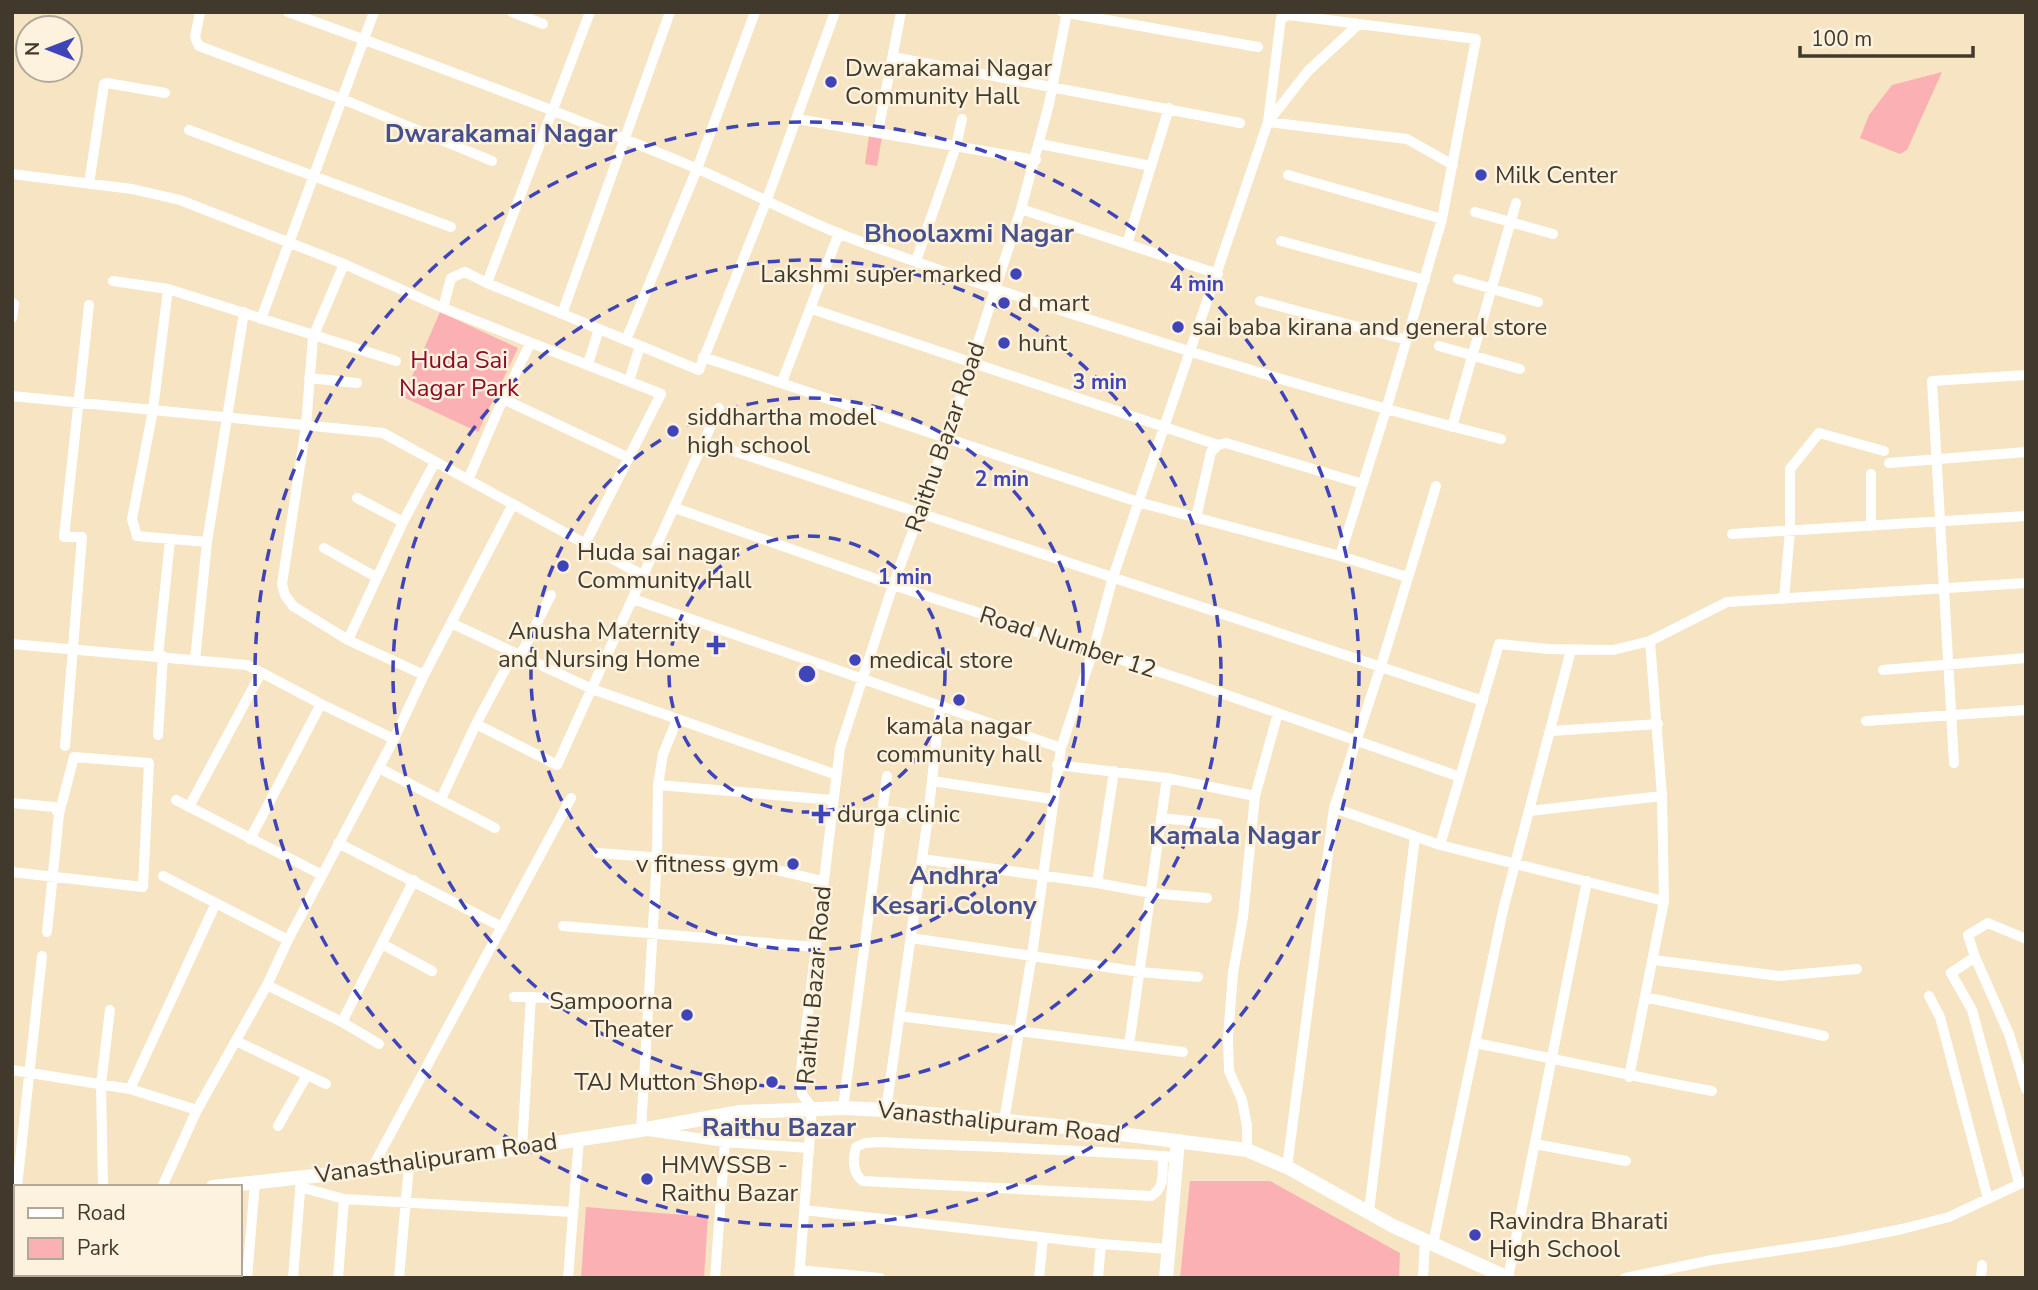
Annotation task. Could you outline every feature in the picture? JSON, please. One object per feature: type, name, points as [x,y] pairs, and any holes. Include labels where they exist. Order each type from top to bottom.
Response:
[{"type":"street","points":[[200,12],[195,37],[200,46],[492,161]]},
{"type":"street","points":[[288,12],[553,110],[697,169],[839,233],[995,290],[1386,410],[1501,439]]},
{"type":"street","points":[[261,319],[374,12]]},
{"type":"street","points":[[512,12],[543,24]]},
{"type":"street","points":[[487,283],[590,12]]},
{"type":"street","points":[[562,314],[670,12]]},
{"type":"street","points":[[626,340],[697,169],[755,12]]},
{"type":"street","points":[[443,308],[451,278],[465,272],[699,370],[766,202],[835,12]]},
{"type":"street","points":[[878,132],[901,12]]},
{"type":"street","points":[[1065,12],[1258,47]]},
{"type":"street","name":"Raithu Bazar Road","points":[[813,1108],[802,1094],[801,1070],[840,748],[893,584],[947,439],[1036,160],[1065,12]]},
{"type":"street","points":[[1004,1121],[1031,956],[1060,748],[1138,502],[1268,122],[1281,15],[1476,39],[1442,219],[1340,556]]},
{"type":"street","points":[[1268,122],[1308,71],[1360,24]]},
{"type":"street","points":[[893,57],[1240,123]]},
{"type":"street","points":[[89,184],[104,84],[165,93]]},
{"type":"street","points":[[1126,244],[1169,108]]},
{"type":"street","points":[[797,120],[1036,160]]},
{"type":"street","points":[[916,261],[956,146],[962,120]]},
{"type":"street","points":[[1268,122],[1407,139],[1453,165]]},
{"type":"street","points":[[189,131],[451,227]]},
{"type":"street","points":[[1040,144],[1151,166]]},
{"type":"street","points":[[12,174],[132,190],[180,200],[344,264],[530,344],[661,394],[585,544]]},
{"type":"street","points":[[1288,175],[1442,219]]},
{"type":"street","points":[[1452,427],[1516,203]]},
{"type":"street","points":[[1021,209],[1218,274]]},
{"type":"street","points":[[1475,212],[1553,234]]},
{"type":"street","points":[[782,382],[839,233]]},
{"type":"street","points":[[1281,241],[1425,280]]},
{"type":"street","points":[[344,264],[313,337],[306,426],[282,584],[285,595],[293,606],[348,640],[424,675]]},
{"type":"street","points":[[1458,279],[1538,302]]},
{"type":"street","points":[[113,281],[168,289],[313,337],[396,361]]},
{"type":"street","points":[[168,289],[153,410],[132,519],[137,536],[206,541]]},
{"type":"street","points":[[1260,301],[1407,340]]},
{"type":"street","points":[[12,318],[14,304]]},
{"type":"street","points":[[65,746],[82,537],[64,537],[89,305]]},
{"type":"street","points":[[812,309],[1165,428],[1217,444],[1226,443],[1363,484]]},
{"type":"street","points":[[195,660],[206,541],[244,312]]},
{"type":"street","points":[[588,364],[599,329]]},
{"type":"street","points":[[468,480],[530,344]]},
{"type":"street","points":[[629,381],[640,346]]},
{"type":"street","points":[[1439,346],[1520,369]]},
{"type":"street","points":[[703,357],[1138,502],[1340,556],[1407,577]]},
{"type":"street","points":[[1954,763],[1933,381],[2026,375]]},
{"type":"street","points":[[309,377],[357,383]]},
{"type":"street","points":[[12,396],[383,433],[644,576]]},
{"type":"street","points":[[503,399],[629,458]]},
{"type":"street","points":[[476,724],[557,765],[719,408]]},
{"type":"street","points":[[1784,599],[1790,531],[1790,469],[1819,433],[1884,451]]},
{"type":"street","points":[[705,441],[1483,701]]},
{"type":"street","points":[[1196,517],[1211,452],[1217,444]]},
{"type":"street","points":[[1889,463],[2026,452]]},
{"type":"street","points":[[348,640],[376,577],[435,462]]},
{"type":"street","points":[[1871,474],[1871,526]]},
{"type":"street","points":[[1287,1167],[1334,808],[1436,486]]},
{"type":"street","points":[[357,498],[403,522]]},
{"type":"street","points":[[163,1185],[197,1110],[267,985],[513,504]]},
{"type":"street","name":"Road Number 12","points":[[675,508],[1460,777]]},
{"type":"street","points":[[1732,534],[2026,516]]},
{"type":"street","points":[[158,735],[160,656],[170,540]]},
{"type":"street","points":[[324,548],[376,577]]},
{"type":"street","points":[[1440,845],[1499,644],[1571,650],[1613,650],[1650,641],[1727,602],[2026,583]]},
{"type":"street","points":[[441,799],[476,724],[551,595]]},
{"type":"street","points":[[633,599],[1060,748]]},
{"type":"street","points":[[451,623],[592,689],[837,775]]},
{"type":"street","points":[[1629,1077],[1664,901],[1662,796],[1650,641]]},
{"type":"street","points":[[12,643],[74,651],[247,665],[394,739]]},
{"type":"street","points":[[1423,1278],[1503,910],[1571,650]]},
{"type":"street","points":[[1883,670],[2026,658]]},
{"type":"street","points":[[189,807],[261,673]]},
{"type":"street","points":[[250,839],[321,704]]},
{"type":"street","points":[[886,1110],[928,817],[940,707]]},
{"type":"street","points":[[1866,721],[2026,710]]},
{"type":"street","points":[[1247,1150],[1248,1126],[1242,1100],[1229,1071],[1228,1038],[1233,972],[1243,917],[1255,796],[1278,713]]},
{"type":"street","points":[[677,720],[663,754],[658,785],[657,858],[641,1130],[725,1142],[809,1148]]},
{"type":"street","points":[[1551,731],[1657,724]]},
{"type":"street","points":[[12,872],[52,876],[143,887],[149,763],[74,757],[59,814],[52,876],[47,932]]},
{"type":"street","points":[[1057,765],[1167,778],[1255,796]]},
{"type":"street","points":[[379,768],[495,828]]},
{"type":"street","points":[[1097,883],[1114,772]]},
{"type":"street","points":[[843,1108],[887,776]]},
{"type":"street","points":[[1129,1045],[1167,778]]},
{"type":"street","points":[[932,781],[1052,799]]},
{"type":"street","points":[[658,785],[833,800]]},
{"type":"street","points":[[1530,811],[1662,796]]},
{"type":"street","points":[[371,1170],[571,798]]},
{"type":"street","points":[[176,800],[322,875]]},
{"type":"street","points":[[12,803],[54,807],[59,814]]},
{"type":"street","points":[[1334,808],[1440,845],[1664,901]]},
{"type":"street","points":[[882,810],[928,817]]},
{"type":"street","points":[[1161,818],[1218,824]]},
{"type":"street","points":[[1369,1212],[1415,837]]},
{"type":"street","points":[[338,843],[502,926]]},
{"type":"street","points":[[598,853],[755,865],[823,881]]},
{"type":"street","points":[[922,859],[1151,893],[1207,898]]},
{"type":"street","points":[[163,876],[288,940]]},
{"type":"street","points":[[342,1022],[414,880]]},
{"type":"street","points":[[1508,1278],[1587,881]]},
{"type":"street","points":[[130,1089],[216,903]]},
{"type":"street","points":[[2026,939],[1988,923],[1968,935],[2009,1034],[2026,1089]]},
{"type":"street","points":[[563,926],[815,947]]},
{"type":"street","points":[[911,938],[1198,978]]},
{"type":"street","points":[[382,944],[432,971]]},
{"type":"street","points":[[17,1185],[42,956]]},
{"type":"street","points":[[1625,1278],[1712,1260],[1836,1242],[1902,1229],[1949,1217],[2022,1182],[1972,1010],[1951,973],[1975,957]]},
{"type":"street","points":[[1654,960],[1779,976],[1857,969]]},
{"type":"street","points":[[267,985],[342,1022],[379,1044]]},
{"type":"street","points":[[1929,996],[1940,1017],[1988,1199]]},
{"type":"street","points":[[514,997],[647,1004]]},
{"type":"street","points":[[1645,997],[1824,1036]]},
{"type":"street","points":[[522,1148],[531,998]]},
{"type":"street","points":[[103,1185],[101,1084],[110,1010]]},
{"type":"street","points":[[900,1016],[1183,1052]]},
{"type":"street","points":[[236,1041],[326,1084]]},
{"type":"street","points":[[1475,1043],[1553,1058],[1629,1077],[1712,1091]]},
{"type":"street","points":[[12,1070],[130,1089],[197,1110]]},
{"type":"street","points":[[278,1126],[307,1075]]},
{"type":"street","points":[[813,1108],[799,1274],[880,1278]]},
{"type":"street","name":"Vanasthalipuram Road","points":[[230,1185],[301,1182],[641,1130],[740,1112],[813,1108],[886,1110],[1247,1150],[1287,1167],[1478,1271],[1508,1278]]},
{"type":"street","points":[[568,1278],[579,1138]]},
{"type":"street","points":[[1170,1157],[881,1142],[865,1143],[856,1147],[854,1160],[857,1174],[863,1181],[1151,1196],[1158,1193],[1162,1186],[1170,1157],[1178,1141]]},
{"type":"street","points":[[715,1278],[725,1142]]},
{"type":"street","points":[[1535,1144],[1626,1161]]},
{"type":"street","points":[[1166,1278],[1170,1157]]},
{"type":"street","points":[[399,1278],[409,1165]]},
{"type":"street","points":[[247,1278],[255,1182]]},
{"type":"street","points":[[293,1278],[301,1182],[344,1199],[572,1212]]},
{"type":"street","points":[[338,1278],[344,1199]]},
{"type":"street","points":[[804,1210],[1043,1238],[1168,1249]]},
{"type":"street","points":[[1039,1278],[1043,1238]]},
{"type":"street","points":[[1098,1278],[1101,1244]]},
{"type":"street","points":[[1981,1278],[1982,1265]]},
{"type":"street","points":[[163,1276],[170,1278]]},
{"type":"green space","points":[[1942,72],[1907,150],[1900,154],[1860,138],[1869,115],[1892,85]]},
{"type":"green space","points":[[869,135],[882,137],[877,166],[865,164]]},
{"type":"green space","name":"Huda Sai Nagar Park","points":[[440,312],[518,348],[478,432],[403,397]]},
{"type":"green space","points":[[1190,1181],[1270,1181],[1400,1253],[1399,1278],[1180,1278]]},
{"type":"green space","points":[[586,1207],[708,1217],[704,1278],[581,1278]]},
{"type":"place","name":"Dwarakamai Nagar Community Hall","points":[[831,82]]},
{"type":"place","name":"Milk Center","points":[[1481,175]]},
{"type":"place","name":"Lakshmi super marked","points":[[1016,274]]},
{"type":"place","name":"d mart","points":[[1004,303]]},
{"type":"place","name":"sai baba kirana and general store","points":[[1178,327]]},
{"type":"place","name":"hunt","points":[[1004,343]]},
{"type":"place","name":"siddhartha model high school","points":[[673,431]]},
{"type":"place","name":"Huda sai nagar Community Hall","points":[[563,566]]},
{"type":"place","name":"Anusha Maternity and Nursing Home","points":[[716,645]]},
{"type":"place","name":"medical store","points":[[855,660]]},
{"type":"place","name":"kamala nagar community hall","points":[[959,700]]},
{"type":"place","name":"durga clinic","points":[[821,814]]},
{"type":"place","name":"v fitness gym","points":[[793,864]]},
{"type":"place","name":"Sampoorna Theater","points":[[687,1015]]},
{"type":"place","name":"TAJ Mutton Shop","points":[[772,1082]]},
{"type":"place","name":"HMWSSB - Raithu Bazar","points":[[647,1179]]},
{"type":"place","name":"Ravindra Bharati High School","points":[[1475,1235]]},
{"type":"district","name":"Dwarakamai Nagar","points":[[501,133]]},
{"type":"district","name":"Bhoolaxmi Nagar","points":[[969,233]]},
{"type":"district","name":"Kamala Nagar","points":[[1235,835]]},
{"type":"district","name":"Andhra Kesari Colony","points":[[954,890]]},
{"type":"district","name":"Raithu Bazar","points":[[779,1127]]}]
